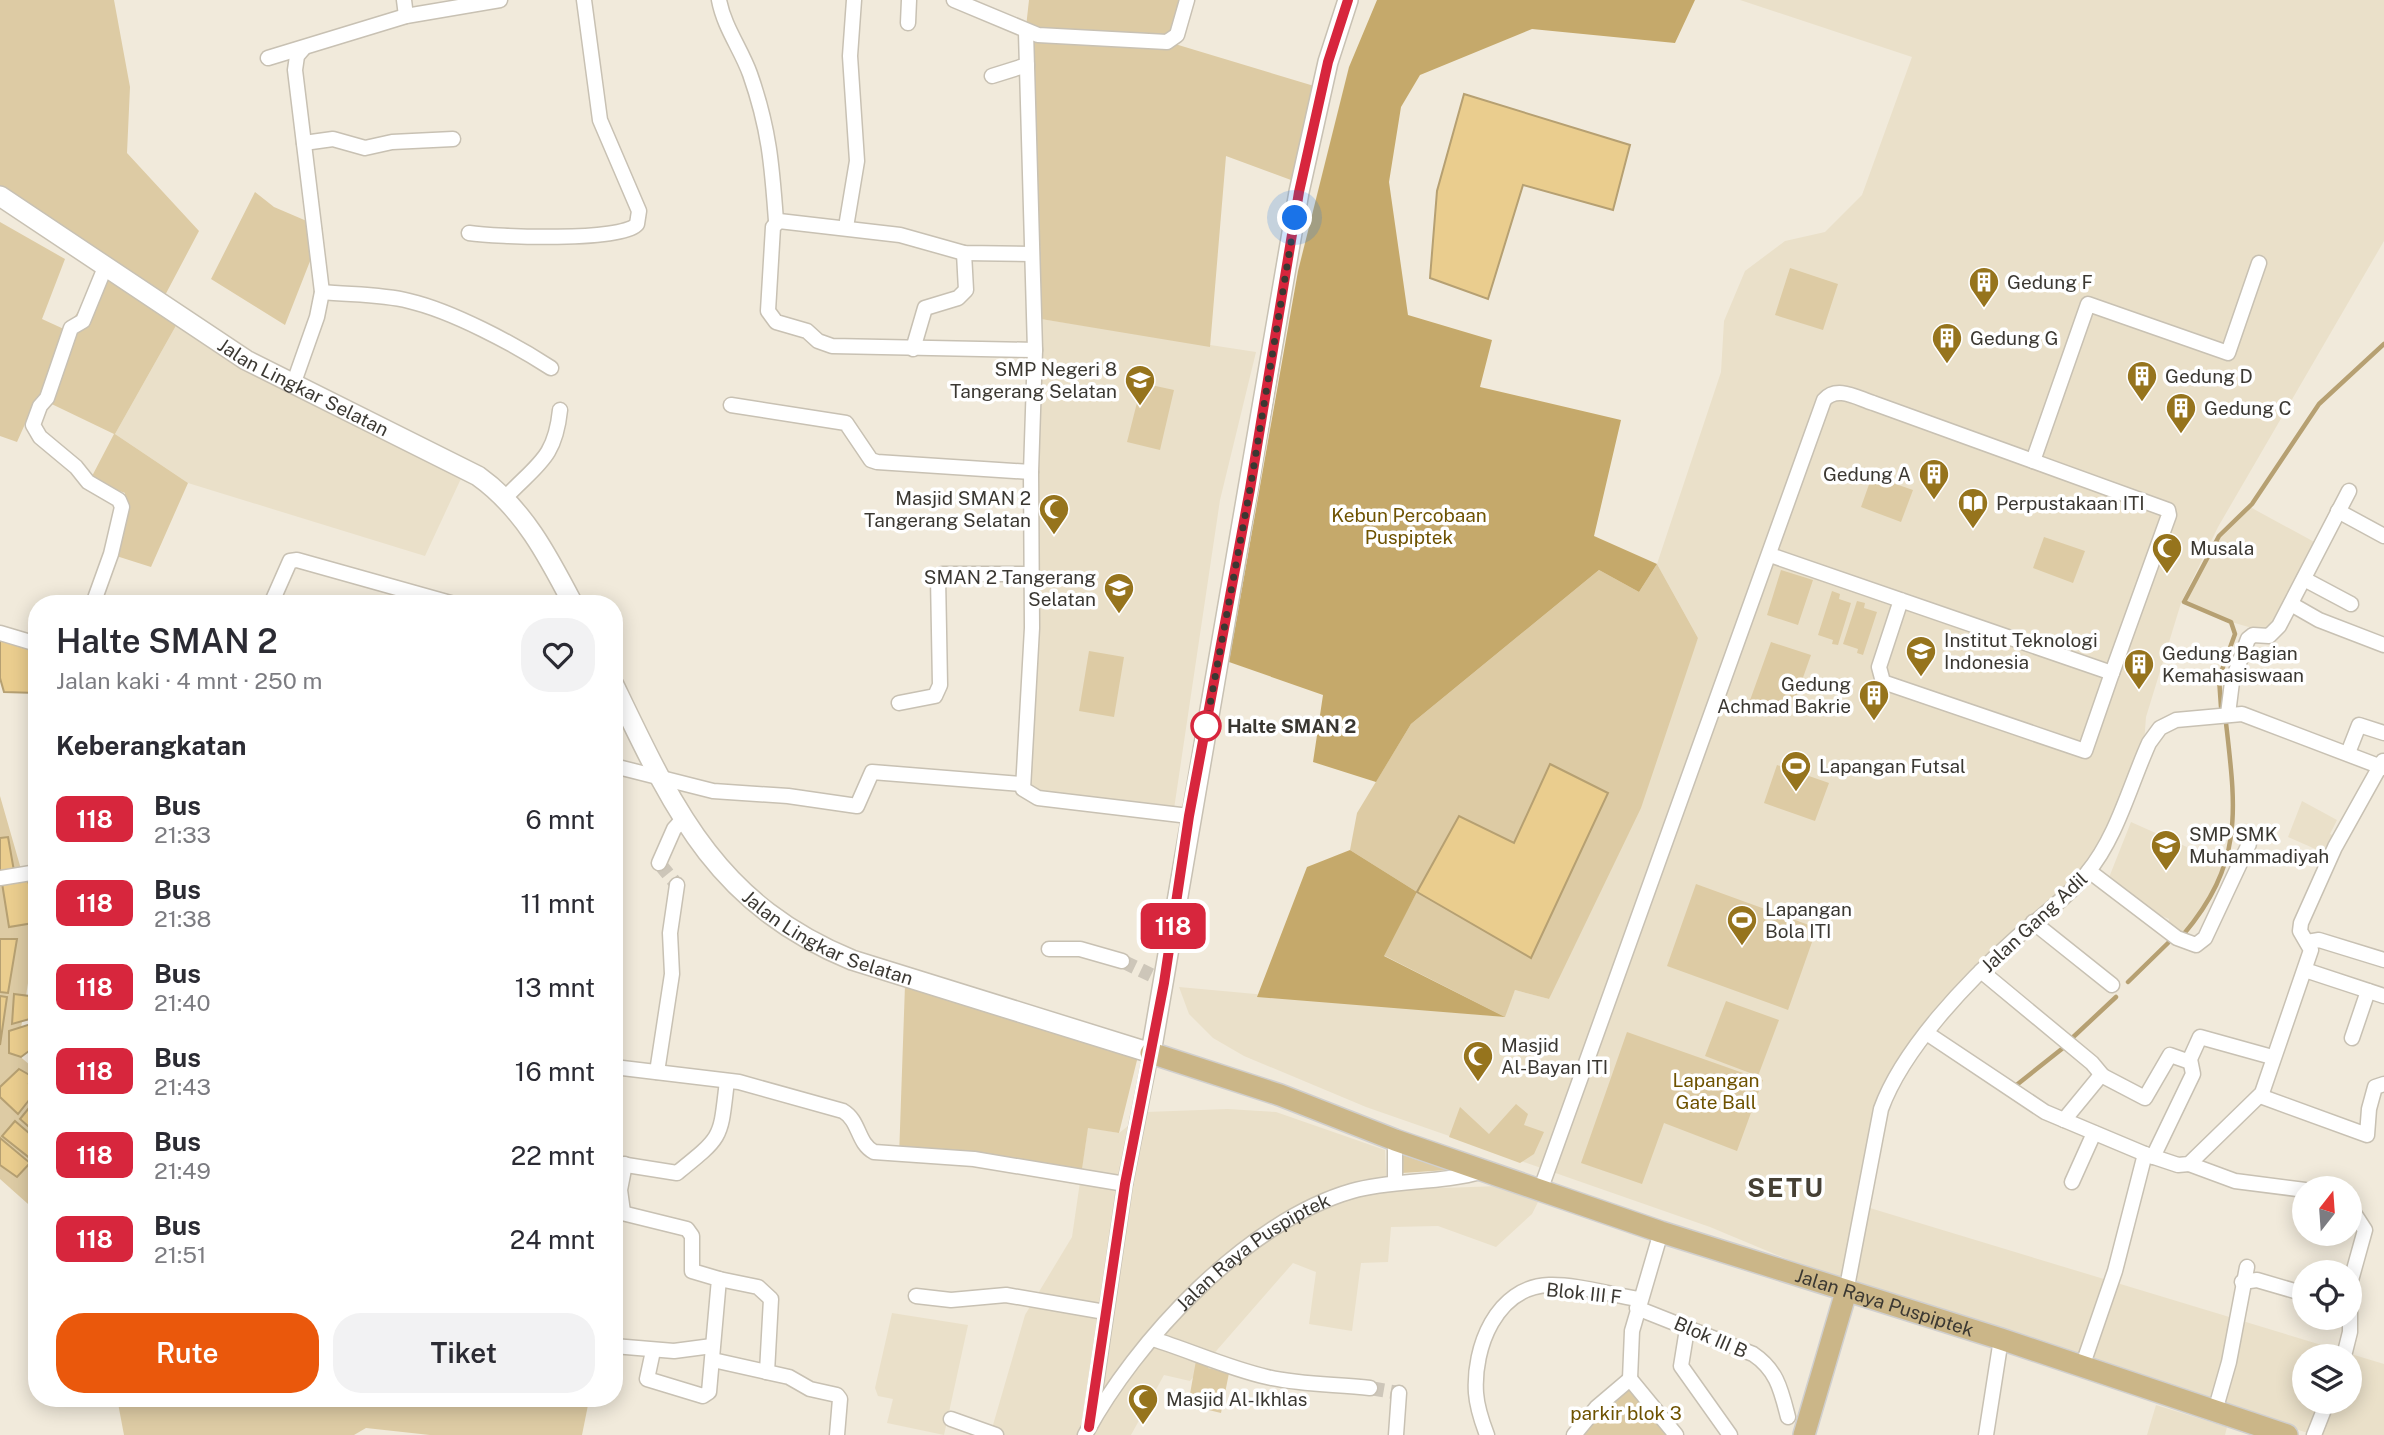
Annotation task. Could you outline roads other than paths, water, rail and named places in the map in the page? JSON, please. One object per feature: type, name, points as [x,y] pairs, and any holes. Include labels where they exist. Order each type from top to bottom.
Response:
[{"type":"main road","points":[[1150,1053],[1158,979],[1250,489],[1299,192],[1328,62],[1345,1]]},
{"type":"main road","name":"Jalan Lingkar Selatan","points":[[0,196],[106,265],[217,343],[293,385],[469,471],[505,498],[545,551],[568,595]]},
{"type":"main road","name":"Jalan Lingkar Selatan","points":[[623,704],[659,778],[683,819],[718,867],[749,899],[775,920],[820,947],[886,972],[1150,1053]]},
{"type":"main road","name":"Jalan Raya Puspiptek","points":[[1150,1053],[1280,1096],[1395,1140],[1661,1232],[2001,1339],[2287,1435]]},
{"type":"main road","points":[[1804,1435],[1846,1292]]},
{"type":"street","points":[[404,0],[406,16]]},
{"type":"street","points":[[268,58],[406,16],[500,0]]},
{"type":"street","points":[[469,233],[497,237],[584,237],[628,231],[637,224],[639,211],[600,120],[584,0]]},
{"type":"street","points":[[719,0],[724,20],[748,71],[772,149],[776,221],[768,311],[771,318],[807,331],[818,341],[832,346],[1035,350]]},
{"type":"street","points":[[846,227],[857,161],[850,56],[854,0]]},
{"type":"street","points":[[908,23],[909,0]]},
{"type":"street","points":[[954,0],[1026,32],[1167,42],[1177,35],[1187,0]]},
{"type":"street","points":[[1026,32],[1035,350],[1031,472],[1032,628],[1023,784],[1027,793],[1038,798],[1189,816]]},
{"type":"street","points":[[293,385],[317,317],[322,292],[295,70],[296,56],[303,49]]},
{"type":"street","points":[[992,76],[1027,65]]},
{"type":"street","points":[[304,143],[333,139],[365,148],[392,142],[453,139]]},
{"type":"street","points":[[776,221],[900,235],[964,253],[1032,254]]},
{"type":"street","points":[[913,349],[925,308],[958,298],[966,290],[964,253]]},
{"type":"street","points":[[2033,461],[2088,304],[2228,353],[2259,263]]},
{"type":"street","points":[[96,595],[111,554],[122,507],[119,500],[88,482],[76,467],[40,437],[33,425],[40,405],[47,398],[71,328],[83,321],[106,265]]},
{"type":"street","points":[[322,292],[397,299],[428,307],[512,342],[551,368]]},
{"type":"street","points":[[1540,1191],[1824,400],[1830,394],[1846,394],[2170,512],[2085,751],[1884,682],[1879,673],[1901,600]]},
{"type":"street","points":[[731,405],[846,423],[871,460],[877,462],[1031,472]]},
{"type":"street","points":[[505,498],[552,449],[558,436],[560,410]]},
{"type":"street","points":[[2222,714],[2248,639],[2253,635],[2273,634],[2349,491]]},
{"type":"street","points":[[2338,511],[2384,536]]},
{"type":"street","points":[[1770,555],[2112,673]]},
{"type":"street","points":[[275,595],[290,561],[297,559],[423,595]]},
{"type":"street","points":[[899,703],[935,695],[940,685],[938,577],[942,574],[1032,574]]},
{"type":"street","points":[[2304,579],[2351,604]]},
{"type":"street","points":[[2291,604],[2319,620],[2384,645]]},
{"type":"street","points":[[0,634],[28,642]]},
{"type":"street","name":"Jalan Gang Adil","points":[[1846,1292],[1881,1109],[1897,1078],[1928,1034],[1981,971],[2089,871],[2109,837],[2154,734],[2176,720],[2222,714],[2250,716],[2382,764]]},
{"type":"street","points":[[2348,753],[2359,725],[2384,733]]},
{"type":"street","points":[[2189,1164],[2260,1096],[2308,971],[2311,950],[2300,931],[2301,922],[2335,847],[2382,764]]},
{"type":"street","points":[[623,768],[713,792],[788,796],[857,806],[872,772],[1023,784]]},
{"type":"street","points":[[659,863],[674,829],[683,819]]},
{"type":"street","points":[[2089,871],[2177,938],[2196,945],[2206,937],[2249,844]]},
{"type":"street","points":[[0,878],[28,873]]},
{"type":"street","points":[[657,1072],[672,974],[670,933],[677,885]]},
{"type":"street","points":[[2034,922],[2112,985]]},
{"type":"street","points":[[2306,942],[2319,940],[2384,960]]},
{"type":"street","points":[[1049,949],[1080,949],[1122,961]]},
{"type":"street","points":[[1981,971],[2092,1063],[2102,1075],[2145,1098],[2170,1055],[2190,1062]]},
{"type":"street","points":[[2308,971],[2384,996]]},
{"type":"street","points":[[2352,1038],[2368,991]]},
{"type":"street","points":[[1928,1034],[2011,1093],[2094,1133],[2149,1156],[2178,1165],[2189,1164],[2235,1181],[2292,1188]]},
{"type":"street","points":[[2082,1367],[2115,1271],[2149,1156],[2193,1074],[2190,1062],[2200,1037],[2276,1058]]},
{"type":"street","points":[[1087,1431],[1125,1184],[1150,1053]]},
{"type":"street","points":[[623,1068],[763,1087],[843,1111],[854,1122],[864,1144],[874,1152],[974,1159],[1125,1184]]},
{"type":"street","points":[[2064,1120],[2102,1075]]},
{"type":"street","points":[[623,1164],[677,1173],[716,1141],[721,1131],[727,1081]]},
{"type":"street","points":[[2260,1096],[2367,1135],[2368,1114],[2375,1087],[2384,1084]]},
{"type":"street","points":[[2072,1182],[2094,1133]]},
{"type":"street","points":[[1395,1140],[1395,1183]]},
{"type":"street","name":"Jalan Raya Puspiptek","points":[[1087,1431],[1153,1339],[1184,1301],[1216,1271],[1279,1224],[1351,1192],[1395,1183],[1455,1180],[1483,1171]]},
{"type":"street","points":[[623,1213],[687,1229],[692,1236],[692,1271],[758,1287],[771,1299],[767,1372]]},
{"type":"street","points":[[1661,1232],[1638,1303],[1632,1331],[1630,1379],[1675,1435]]},
{"type":"street","points":[[2216,1411],[2235,1334],[2242,1282],[2247,1267]]},
{"type":"street","points":[[653,1350],[647,1379],[703,1396],[710,1388],[719,1279]]},
{"type":"street","points":[[2242,1282],[2257,1280],[2292,1290]]},
{"type":"street","name":"Blok III F","points":[[1487,1435],[1476,1393],[1479,1364],[1483,1342],[1492,1320],[1504,1305],[1517,1294],[1549,1285],[1638,1303]]},
{"type":"street","points":[[916,1296],[951,1300],[1006,1295],[1105,1312]]},
{"type":"street","name":"Blok III B","points":[[1638,1303],[1687,1329],[1753,1354],[1764,1362],[1778,1379],[1788,1417]]},
{"type":"street","points":[[1687,1329],[1681,1366],[1730,1435]]},
{"type":"street","points":[[1153,1339],[1269,1377],[1303,1384],[1319,1382],[1370,1388]]},
{"type":"street","points":[[1986,1435],[2001,1339]]},
{"type":"street","points":[[623,1347],[713,1353],[837,1395],[840,1399],[837,1435]]},
{"type":"street","points":[[1574,1435],[1597,1407],[1630,1379]]},
{"type":"street","points":[[1396,1435],[1398,1393]]},
{"type":"street","points":[[2314,1435],[2322,1414]]},
{"type":"street","points":[[951,1419],[996,1435]]},
{"type":"waterway","points":[[2221,707],[2219,678],[2235,634],[2231,622],[2184,602],[2219,536],[2252,504],[2319,404],[2384,344]]},
{"type":"waterway","points":[[2183,935],[2203,909],[2217,884],[2231,835],[2232,783],[2226,723]]},
{"type":"waterway","points":[[2128,982],[2168,943]]},
{"type":"waterway","points":[[2070,1040],[2116,997]]},
{"type":"waterway","points":[[2014,1087],[2063,1048]]},
{"type":"tunnel","points":[[659,863],[677,885]]},
{"type":"tunnel","points":[[1122,961],[1151,975]]},
{"type":"tunnel","points":[[1370,1388],[1399,1393]]},
{"type":"place","name":"Gedung F","points":[[1984,309]]},
{"type":"place","name":"Gedung G","points":[[1947,365]]},
{"type":"place","name":"Gedung D","points":[[2142,403]]},
{"type":"place","name":"SMP Negeri 8 Tangerang Selatan","points":[[1140,407]]},
{"type":"place","name":"Gedung C","points":[[2181,435]]},
{"type":"place","name":"Gedung A","points":[[1934,501]]},
{"type":"place","name":"Perpustakaan ITI","points":[[1973,530]]},
{"type":"place","name":"Masjid SMAN 2 Tangerang Selatan","points":[[1054,536]]},
{"type":"place","name":"Musala","points":[[2167,575]]},
{"type":"place","name":"SMAN 2 Tangerang Selatan","points":[[1119,615]]},
{"type":"place","name":"Institut Teknologi Indonesia","points":[[1921,678]]},
{"type":"place","name":"Gedung Bagian Kemahasiswaan","points":[[2139,691]]},
{"type":"place","name":"Gedung Achmad Bakrie","points":[[1874,722]]},
{"type":"place","name":"Halte SMAN 2","points":[[1206,726]]},
{"type":"place","name":"Lapangan Futsal","points":[[1796,793]]},
{"type":"place","name":"SMP SMK Muhammadiyah","points":[[2166,872]]},
{"type":"place","name":"Lapangan Bola ITI","points":[[1742,947]]},
{"type":"place","name":"Masjid Al-Bayan ITI","points":[[1478,1083]]},
{"type":"place","name":"Masjid Al-Ikhlas","points":[[1143,1426]]},
{"type":"district","name":"SETU","points":[[1786,1188]]},
{"type":"park label","name":"Kebun Percobaan Puspiptek","points":[[1409,526]]},
{"type":"park label","name":"Lapangan Gate Ball","points":[[1716,1091]]},
{"type":"park label","name":"parkir blok 3","points":[[1626,1413]]}]
